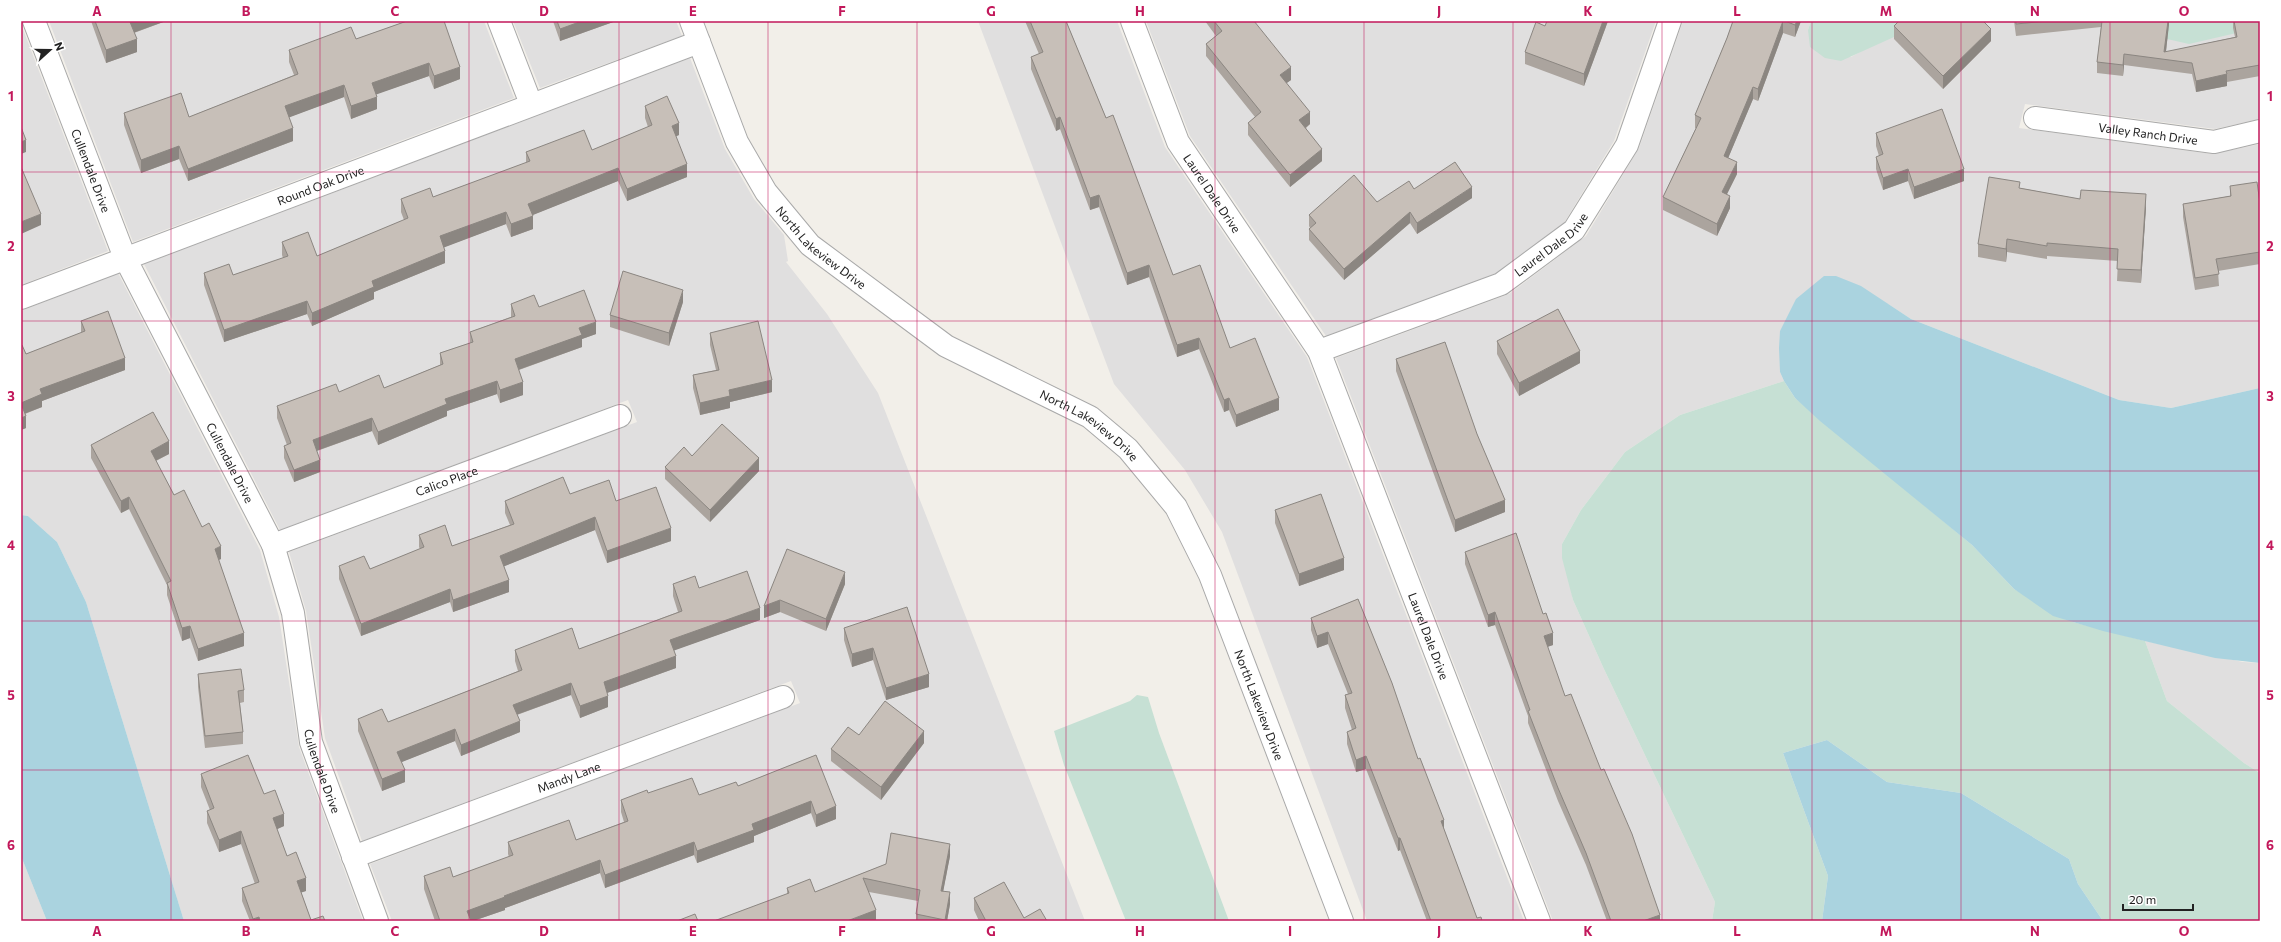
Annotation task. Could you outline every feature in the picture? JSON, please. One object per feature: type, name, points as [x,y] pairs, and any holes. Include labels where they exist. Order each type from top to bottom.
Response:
[{"type":"street","name":"Cullendale Drive","points":[[34,21],[125,258],[273,545],[293,613],[311,742],[353,858],[378,921]]},
{"type":"street","points":[[499,21],[531,104]]},
{"type":"street","name":"North Lakeview Drive","points":[[691,21],[737,142],[766,192],[810,245],[946,346],[1090,417],[1128,449],[1176,507],[1210,575],[1342,921]]},
{"type":"street","name":"Laurel Dale Drive","points":[[1132,21],[1178,142],[1319,351],[1539,921]]},
{"type":"street","name":"Laurel Dale Drive","points":[[1319,351],[1501,284],[1574,230],[1627,145],[1670,21]]},
{"type":"street","name":"Round Oak Drive","points":[[21,298],[531,104],[699,42]]},
{"type":"street","name":"Valley Ranch Drive","points":[[2035,118],[2214,142],[2260,131]]},
{"type":"street","name":"Calico Place","points":[[273,545],[620,416]]},
{"type":"street","name":"Mandy Lane","points":[[353,858],[783,697]]},
{"type":"shaded area","points":[[49,21],[484,21],[514,98],[133,242]]},
{"type":"shaded area","points":[[513,21],[676,21],[682,36],[540,88]]},
{"type":"shaded area","points":[[978,21],[1117,21],[1165,147],[1307,357],[1524,921],[1367,921],[1222,532],[1185,470],[1114,384]]},
{"type":"shaded area","points":[[1146,21],[1656,21],[1614,141],[1564,223],[1495,274],[1326,336],[1190,136]]},
{"type":"shaded area","points":[[1683,21],[1811,21],[1808,30],[1851,57],[1914,21],[2139,21],[2260,25],[2260,119],[2215,129],[2025,104],[2019,128],[2212,154],[2260,144],[2260,388],[2171,408],[2119,400],[1911,319],[1888,304],[1780,331],[1780,372],[1784,381],[1680,415],[1625,452],[1581,510],[1562,544],[1573,600],[1603,667],[1715,902],[1712,921],[1553,921],[1336,358],[1509,294],[1586,236],[1639,148]]},
{"type":"shaded area","points":[[21,24],[108,251],[21,285]]},
{"type":"shaded area","points":[[690,58],[725,149],[754,199],[784,235],[788,261],[786,262],[827,314],[878,393],[1085,921],[392,921],[370,864],[800,703],[791,681],[362,841],[325,738],[306,611],[289,552],[637,422],[628,400],[280,530],[144,264]]},
{"type":"shaded area","points":[[118,273],[260,550],[279,617],[299,747],[363,921],[184,921],[86,602],[57,542],[28,516],[21,515],[21,311]]},
{"type":"shaded area","points":[[2145,641],[2243,662],[2260,663],[2260,773],[2244,763],[2167,701]]},
{"type":"shaded area","points":[[21,856],[47,921],[21,921]]},
{"type":"green space","points":[[1811,21],[1914,21],[1905,32],[1841,61],[1825,58],[1810,47],[1808,30]]},
{"type":"green space","points":[[2139,21],[2260,21],[2260,25],[2245,31],[2189,44],[2167,39]]},
{"type":"green space","points":[[1784,381],[1795,398],[1972,545],[2014,589],[2073,622],[2145,641],[2167,701],[2244,763],[2260,773],[2260,921],[2103,921],[2078,884],[2069,859],[1961,793],[1887,782],[1827,740],[1783,753],[1828,876],[1822,921],[1712,921],[1715,902],[1603,667],[1573,600],[1562,558],[1562,544],[1581,510],[1625,452],[1680,415]]},
{"type":"green space","points":[[1137,695],[1148,697],[1159,733],[1229,921],[1126,921],[1064,765],[1054,731],[1130,701]]},
{"type":"water","points":[[1824,276],[1836,276],[1861,286],[1911,319],[2119,400],[2171,408],[2260,388],[2260,663],[2215,658],[2103,631],[2053,616],[2014,589],[1972,545],[1820,421],[1795,398],[1784,381],[1780,372],[1779,348],[1780,331],[1796,299]]},
{"type":"water","points":[[21,515],[28,516],[57,542],[86,602],[184,921],[47,921],[21,856]]},
{"type":"water","points":[[1827,740],[1887,782],[1961,793],[2069,859],[2078,884],[2103,921],[1822,921],[1828,876],[1783,753]]},
{"type":"building","points":[[95,21],[133,21],[130,22],[137,39],[106,50]]},
{"type":"building","points":[[407,21],[444,21],[460,67],[434,76],[429,63],[372,83],[377,97],[351,106],[344,85],[285,106],[293,128],[188,169],[179,146],[141,160],[124,113],[181,93],[189,117],[298,74],[289,50],[351,27],[356,39]]},
{"type":"building","points":[[557,21],[582,21],[560,29]]},
{"type":"building","points":[[1030,21],[1066,21],[1106,118],[1113,115],[1173,275],[1200,265],[1230,348],[1255,338],[1279,398],[1236,415],[1229,398],[1224,400],[1199,338],[1177,345],[1149,265],[1127,273],[1099,195],[1090,198],[1060,117],[1056,119],[1031,57],[1043,52]]},
{"type":"building","points":[[1214,21],[1254,21],[1291,67],[1280,75],[1310,112],[1299,120],[1322,149],[1290,175],[1248,123],[1261,112],[1206,44],[1222,31]]},
{"type":"building","points":[[1547,21],[1603,21],[1584,74],[1525,52],[1536,22],[1545,26]]},
{"type":"building","points":[[1733,21],[1783,21],[1758,89],[1753,87],[1724,156],[1737,162],[1722,192],[1730,196],[1717,224],[1663,197],[1701,118],[1695,115]]},
{"type":"building","points":[[1785,21],[1797,21],[1795,25]]},
{"type":"building","points":[[1899,21],[1983,21],[1991,29],[1943,76],[1894,26]]},
{"type":"building","points":[[2016,21],[2047,21],[2016,24]]},
{"type":"building","points":[[2102,21],[2168,21],[2164,52],[2237,37],[2234,21],[2260,21],[2260,65],[2226,71],[2227,74],[2196,81],[2192,63],[2124,54],[2123,65],[2097,62]]},
{"type":"building","points":[[667,96],[679,123],[672,126],[687,164],[627,189],[618,168],[528,204],[533,216],[511,224],[506,212],[440,236],[445,251],[372,281],[374,287],[312,313],[307,301],[224,330],[204,273],[229,264],[233,275],[288,256],[282,242],[308,232],[317,256],[408,218],[401,199],[430,188],[433,197],[530,161],[526,152],[584,130],[592,150],[652,125],[645,106]]},
{"type":"building","points":[[1942,109],[1964,169],[1914,187],[1908,169],[1883,178],[1876,157],[1883,154],[1876,133]]},
{"type":"building","points":[[21,127],[26,140],[21,142]]},
{"type":"building","points":[[1455,162],[1472,187],[1417,223],[1410,212],[1344,269],[1309,229],[1316,223],[1309,215],[1354,175],[1377,202],[1409,181],[1414,189]]},
{"type":"building","points":[[21,167],[41,214],[21,222]]},
{"type":"building","points":[[1989,177],[2020,182],[2019,188],[2080,199],[2081,190],[2146,194],[2141,270],[2117,269],[2118,249],[2047,243],[2047,246],[2007,239],[2006,249],[1978,244]]},
{"type":"building","points":[[2257,182],[2260,203],[2260,252],[2216,259],[2219,274],[2195,278],[2183,204],[2231,196],[2230,186]]},
{"type":"building","points":[[623,271],[683,290],[669,333],[610,315]]},
{"type":"building","points":[[584,290],[596,322],[579,328],[582,335],[515,359],[523,382],[500,390],[497,381],[445,399],[447,404],[378,432],[372,418],[313,440],[320,460],[294,470],[284,446],[291,443],[277,406],[336,384],[339,392],[379,375],[384,388],[443,364],[440,353],[473,342],[470,332],[515,316],[511,304],[534,295],[539,307]]},
{"type":"building","points":[[1558,309],[1580,351],[1519,383],[1497,341]]},
{"type":"building","points":[[108,311],[125,358],[40,389],[42,394],[21,403],[21,345],[26,354],[85,331],[81,321]]},
{"type":"building","points":[[758,321],[772,380],[729,390],[730,396],[700,403],[693,375],[719,370],[710,333]]},
{"type":"building","points":[[1445,342],[1477,434],[1505,500],[1455,520],[1396,359]]},
{"type":"building","points":[[21,404],[26,416],[21,418]]},
{"type":"building","points":[[153,412],[169,441],[151,451],[174,495],[184,490],[202,527],[209,523],[221,546],[215,549],[244,633],[198,649],[190,626],[182,628],[167,583],[171,581],[129,497],[121,501],[91,445]]},
{"type":"building","points":[[722,424],[759,458],[710,510],[665,467],[684,447],[692,456]]},
{"type":"building","points":[[563,477],[570,494],[609,480],[616,501],[656,487],[671,528],[607,551],[595,517],[500,556],[509,580],[453,600],[450,589],[361,624],[339,566],[364,556],[370,569],[424,547],[419,535],[445,525],[452,546],[514,524],[505,501]]},
{"type":"building","points":[[1321,494],[1344,558],[1299,574],[1275,510]]},
{"type":"building","points":[[1516,533],[1543,614],[1546,613],[1553,633],[1544,636],[1565,696],[1571,694],[1601,770],[1604,769],[1632,834],[1660,915],[1643,921],[1611,921],[1586,853],[1558,788],[1528,711],[1530,710],[1495,612],[1488,615],[1465,552]]},
{"type":"building","points":[[787,549],[845,572],[826,619],[780,600],[764,606]]},
{"type":"building","points":[[747,571],[760,608],[670,640],[676,656],[604,682],[608,696],[580,706],[571,683],[513,705],[520,721],[461,745],[455,729],[397,752],[405,770],[382,779],[358,719],[382,709],[388,722],[522,670],[515,650],[572,628],[579,649],[682,611],[673,584],[695,576],[699,588]]},
{"type":"building","points":[[1358,599],[1392,683],[1418,759],[1420,758],[1444,820],[1441,821],[1477,918],[1481,917],[1482,921],[1431,921],[1400,838],[1398,838],[1366,756],[1356,760],[1347,732],[1356,728],[1345,695],[1352,693],[1328,632],[1317,636],[1311,618]]},
{"type":"building","points":[[907,607],[929,674],[886,688],[873,648],[852,654],[844,628]]},
{"type":"building","points":[[241,669],[244,690],[238,691],[243,732],[205,736],[198,674]]},
{"type":"building","points":[[885,701],[924,731],[881,787],[831,749],[848,727],[859,735]]},
{"type":"building","points":[[248,755],[264,794],[275,790],[284,814],[273,818],[287,856],[296,852],[306,878],[297,881],[311,920],[323,916],[325,921],[260,921],[259,917],[253,919],[242,888],[259,882],[241,831],[219,840],[207,811],[214,808],[201,774]]},
{"type":"building","points":[[816,755],[836,806],[816,815],[811,801],[752,824],[754,830],[697,851],[694,842],[605,875],[600,860],[467,911],[471,921],[440,921],[424,876],[450,867],[453,877],[513,855],[508,842],[569,820],[576,840],[628,821],[621,800],[647,790],[648,793],[692,778],[699,795],[736,782],[738,786]]},
{"type":"building","points":[[891,833],[950,844],[941,891],[950,892],[945,920],[916,914],[920,890],[863,878],[876,910],[847,921],[714,921],[789,893],[787,888],[810,879],[815,892],[886,864]]},
{"type":"building","points":[[1004,882],[1024,918],[1040,909],[1047,921],[986,921],[974,898]]},
{"type":"building","points":[[695,914],[698,921],[677,921]]}]
